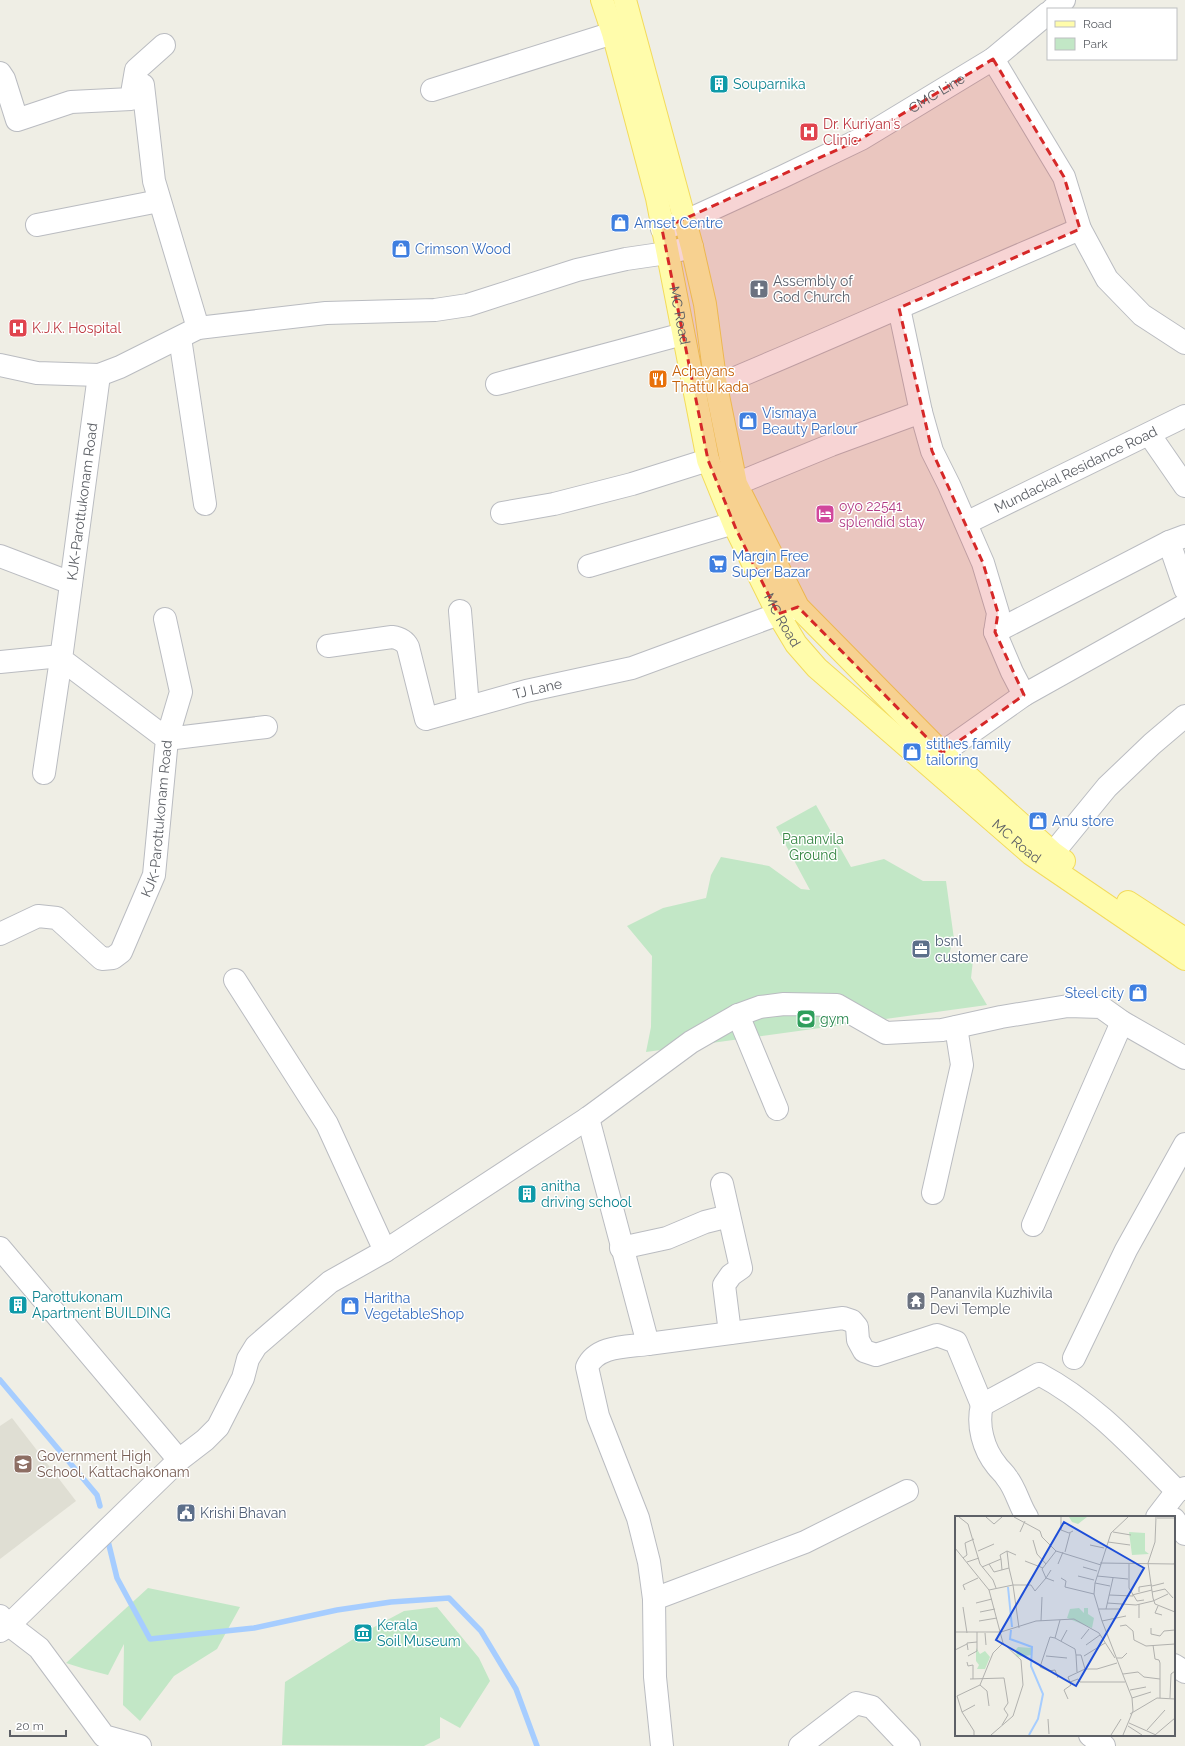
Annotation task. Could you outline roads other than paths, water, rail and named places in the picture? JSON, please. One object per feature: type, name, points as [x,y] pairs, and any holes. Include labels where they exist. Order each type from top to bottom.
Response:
[{"type":"main road","name":"MC Road","points":[[602,0],[613,33],[657,198],[666,253],[708,460],[734,523],[778,614],[796,644],[817,668],[1031,854],[1185,959]]},
{"type":"main road","name":"MC Road","points":[[625,0],[692,247],[705,304],[716,386],[736,484],[798,607],[942,753],[1053,853],[1185,939]]},
{"type":"street","points":[[1054,8],[1064,0]]},
{"type":"street","name":"CMC Line","points":[[662,229],[686,221],[861,139],[993,59],[1047,14]]},
{"type":"street","points":[[432,90],[613,33]]},
{"type":"street","points":[[0,73],[4,79],[17,120],[71,102],[131,99],[136,70],[164,45]]},
{"type":"street","points":[[993,59],[1064,177],[1080,229],[1107,279],[1142,315],[1185,343]]},
{"type":"street","points":[[143,85],[154,181],[160,201],[189,333],[205,504]]},
{"type":"street","points":[[37,225],[160,201]]},
{"type":"street","points":[[716,386],[1080,229]]},
{"type":"street","points":[[0,365],[37,372],[99,375],[120,367],[189,333],[326,313],[436,310],[468,305],[577,270],[692,247]]},
{"type":"street","points":[[898,308],[921,412],[932,451],[983,563],[998,613],[995,632],[1012,672],[1024,694]]},
{"type":"street","points":[[497,384],[683,334]]},
{"type":"street","name":"KJK-Parottukonam Road","points":[[0,934],[38,916],[57,918],[102,959],[113,958],[121,952],[154,875],[167,739],[61,657],[99,375]]},
{"type":"street","points":[[736,484],[831,445],[921,412]]},
{"type":"street","name":"Mundackal Residance Road","points":[[966,523],[1185,416]]},
{"type":"street","points":[[1149,434],[1185,486]]},
{"type":"street","points":[[502,513],[554,504],[632,484],[708,460]]},
{"type":"street","points":[[589,566],[734,523]]},
{"type":"street","points":[[995,632],[1177,539],[1185,589]]},
{"type":"street","points":[[0,556],[71,583]]},
{"type":"street","points":[[942,753],[1024,694],[1185,605]]},
{"type":"street","name":"TJ Lane","points":[[328,646],[397,638],[405,643],[408,647],[426,719],[526,692],[632,668],[798,607]]},
{"type":"street","points":[[460,612],[468,707]]},
{"type":"street","points":[[166,619],[181,692],[167,739],[266,727]]},
{"type":"street","points":[[0,662],[61,657],[44,773]]},
{"type":"street","points":[[1053,853],[1108,787],[1152,744],[1185,716]]},
{"type":"street","points":[[235,980],[327,1124],[385,1251]]},
{"type":"street","points":[[140,1746],[102,1741],[39,1648],[3,1624],[179,1460],[205,1440],[218,1427],[243,1378],[248,1359],[256,1346],[330,1282],[385,1251],[588,1118],[691,1042],[738,1015],[760,1007],[784,1004],[837,1005],[886,1033],[942,1030],[1001,1017],[1068,1006],[1101,1007],[1122,1022],[1185,1058]]},
{"type":"street","points":[[738,1015],[777,1109]]},
{"type":"street","points":[[1033,1225],[1122,1022]]},
{"type":"street","points":[[933,1193],[962,1065],[956,1027]]},
{"type":"street","points":[[588,1118],[621,1248],[648,1344]]},
{"type":"street","points":[[1074,1358],[1126,1250],[1185,1144]]},
{"type":"street","points":[[722,1184],[741,1268],[731,1275],[724,1285],[730,1333]]},
{"type":"street","points":[[621,1248],[667,1238],[706,1222],[729,1216]]},
{"type":"street","points":[[0,1248],[179,1460]]},
{"type":"street","points":[[662,1746],[655,1677],[654,1599],[649,1562],[638,1518],[598,1416],[587,1367],[593,1357],[609,1349],[843,1318],[852,1320],[857,1327],[858,1340],[864,1351],[876,1355],[938,1335],[956,1342],[982,1405],[979,1416],[981,1434],[989,1454],[996,1465],[1008,1478],[1027,1516]]},
{"type":"street","points":[[982,1405],[1039,1374],[1060,1385],[1106,1420],[1172,1506],[1185,1534]]},
{"type":"street","points":[[654,1599],[805,1542],[907,1491]]},
{"type":"street","points":[[1175,1666],[1185,1672]]},
{"type":"street","points":[[800,1746],[856,1703],[872,1707],[909,1746]]},
{"type":"waterway","points":[[0,1380],[97,1495],[100,1506]]},
{"type":"waterway","points":[[108,1541],[117,1578],[150,1639],[254,1628],[337,1610],[391,1602],[449,1598],[481,1631],[516,1689],[537,1746]]},
{"type":"place","name":"Souparnika","points":[[719,84]]},
{"type":"place","name":"Dr. Kuriyan's Clinic","points":[[809,132]]},
{"type":"place","name":"Amset Centre","points":[[620,223]]},
{"type":"place","name":"Crimson Wood","points":[[401,249]]},
{"type":"place","name":"Assembly of God Church","points":[[759,289]]},
{"type":"place","name":"K.J.K. Hospital","points":[[18,328]]},
{"type":"place","name":"Achayans Thattu kada","points":[[658,379]]},
{"type":"place","name":"Vismaya Beauty Parlour","points":[[748,421]]},
{"type":"place","name":"oyo 22541 splendid stay","points":[[825,514]]},
{"type":"place","name":"Margin Free Super Bazar","points":[[718,564]]},
{"type":"place","name":"stithes family tailoring","points":[[912,752]]},
{"type":"place","name":"Anu store","points":[[1038,821]]},
{"type":"place","name":"bsnl customer care","points":[[921,949]]},
{"type":"place","name":"Steel city","points":[[1138,993]]},
{"type":"place","name":"gym","points":[[806,1019]]},
{"type":"place","name":"anitha driving school","points":[[527,1194]]},
{"type":"place","name":"Pananvila Kuzhivila Devi Temple","points":[[916,1301]]},
{"type":"place","name":"Parottukonam Apartment BUILDING","points":[[18,1305]]},
{"type":"place","name":"Haritha VegetableShop","points":[[350,1306]]},
{"type":"place","name":"Government High School, Kattachakonam","points":[[23,1464]]},
{"type":"place","name":"Krishi Bhavan","points":[[186,1513]]},
{"type":"place","name":"Kerala Soil Museum","points":[[363,1633]]},
{"type":"park label","name":"Pananvila Ground","points":[[813,848]]}]
